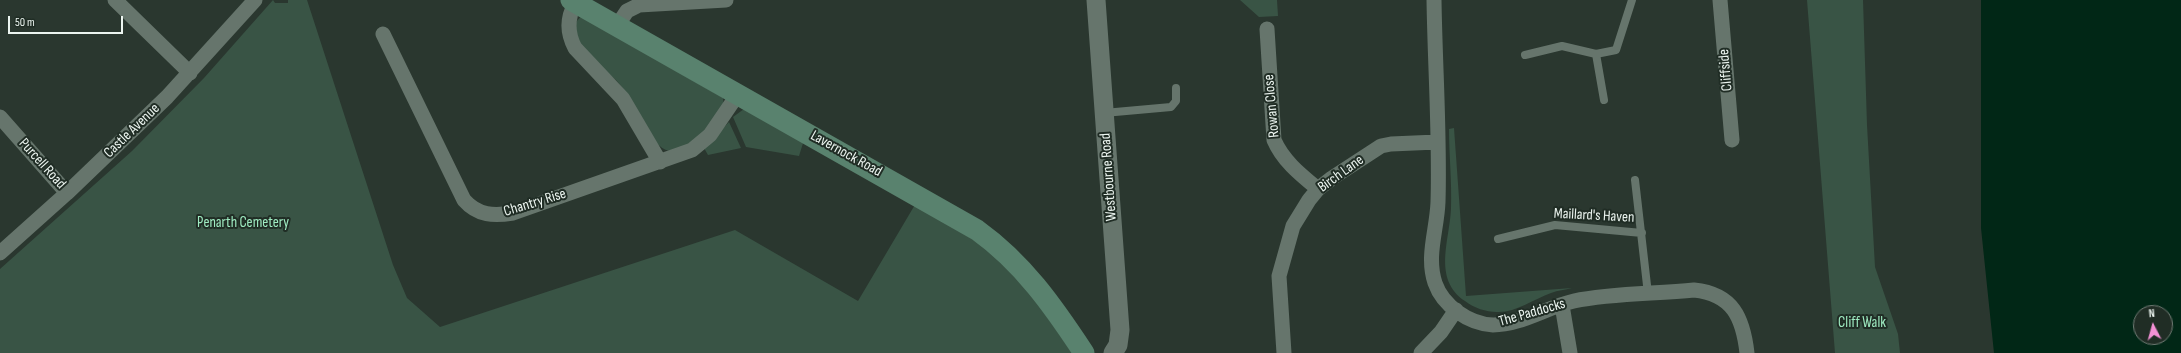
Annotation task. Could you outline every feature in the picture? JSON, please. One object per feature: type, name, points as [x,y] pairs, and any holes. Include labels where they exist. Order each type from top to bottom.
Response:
[{"type":"main road","name":"Lavernock Road","points":[[573,1],[963,220],[988,237],[1008,253],[1033,281],[1084,353]]},
{"type":"street","points":[[115,0],[190,73]]},
{"type":"street","name":"Castle Avenue","points":[[0,254],[67,193],[190,73],[256,0]]},
{"type":"street","points":[[617,26],[627,11],[638,5],[726,0]]},
{"type":"street","name":"Westbourne Road","points":[[1096,0],[1120,330],[1118,345],[1113,353]]},
{"type":"street","name":"The Paddocks","points":[[1434,0],[1438,203],[1431,248],[1432,274],[1440,294],[1456,310],[1479,323],[1499,324],[1522,319],[1562,305],[1586,299],[1694,290],[1706,292],[1719,296],[1734,310],[1741,320],[1744,330],[1746,353]]},
{"type":"street","name":"Cliffside","points":[[1720,0],[1732,140]]},
{"type":"street","points":[[573,1],[569,23],[571,41],[575,48],[623,99],[660,162]]},
{"type":"street","name":"Rowan Close","points":[[1267,29],[1274,140],[1279,151],[1287,161],[1318,189]]},
{"type":"street","name":"Chantry Rise","points":[[383,34],[464,200],[476,210],[486,215],[497,216],[513,212],[687,153],[702,143],[710,135],[738,94]]},
{"type":"street","name":"Purcell Road","points":[[0,117],[67,193]]},
{"type":"street","name":"Birch Lane","points":[[1284,353],[1280,288],[1282,261],[1293,226],[1301,212],[1318,189],[1381,146],[1391,144],[1437,142]]},
{"type":"street","points":[[1562,305],[1570,353]]},
{"type":"street","points":[[1421,353],[1441,332],[1456,310]]},
{"type":"lane","points":[[1525,55],[1562,46],[1596,54],[1616,50],[1632,0]]},
{"type":"lane","points":[[1596,54],[1604,100]]},
{"type":"lane","points":[[1104,113],[1171,107],[1176,101],[1176,88]]},
{"type":"lane","name":"Maillard's Haven","points":[[1635,180],[1648,294]]},
{"type":"lane","name":"Maillard's Haven","points":[[1498,240],[1555,225],[1642,233]]},
{"type":"green space","name":"Penarth Cemetery","points":[[273,0],[275,3],[288,3],[288,0],[307,0],[393,265],[407,298],[440,327],[735,230],[858,301],[916,203],[994,253],[1033,297],[1072,353],[0,353],[0,269],[132,151],[204,78]]},
{"type":"green space","points":[[1240,0],[1277,0],[1278,16],[1259,17]]},
{"type":"green space","name":"Cliff Walk","points":[[1807,0],[1863,0],[1867,125],[1875,267],[1898,334],[1900,353],[1835,353]]},
{"type":"green space","points":[[582,16],[723,98],[724,108],[702,134],[688,146],[674,151],[660,147],[650,134],[623,89],[616,80],[594,60],[579,41],[575,32],[576,23]]},
{"type":"green space","points":[[744,109],[804,140],[799,156],[746,147],[733,117]]},
{"type":"green space","points":[[729,122],[741,148],[708,155],[704,148]]},
{"type":"green space","points":[[1454,128],[1466,296],[1572,288],[1554,292],[1504,312],[1476,308],[1455,292],[1449,282],[1445,258],[1451,208],[1449,129]]},
{"type":"shaded area","points":[[1981,0],[2181,0],[2181,353],[1994,353],[1981,228]]}]
